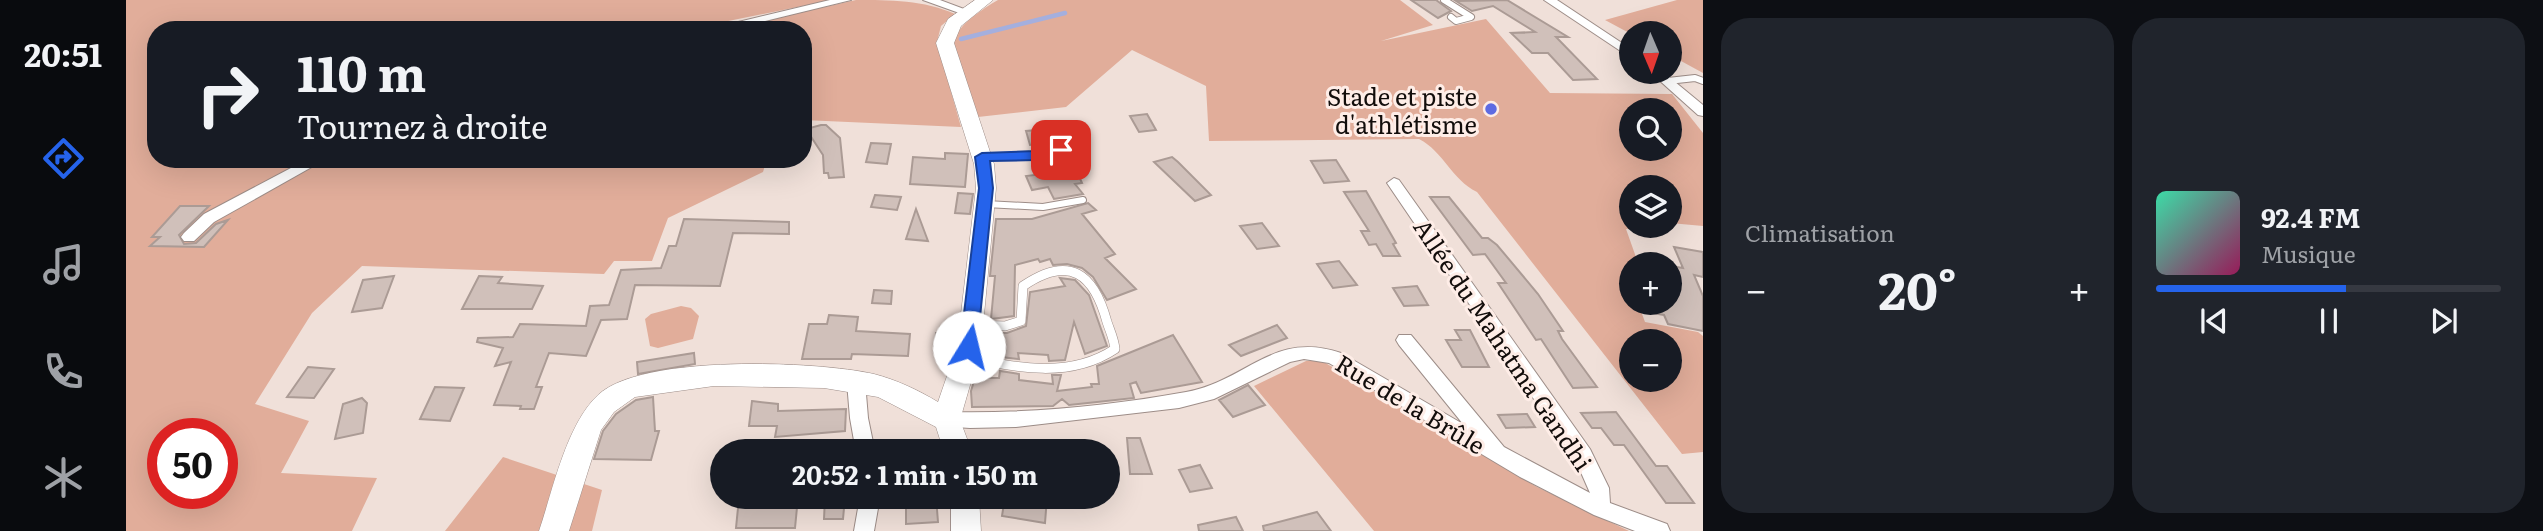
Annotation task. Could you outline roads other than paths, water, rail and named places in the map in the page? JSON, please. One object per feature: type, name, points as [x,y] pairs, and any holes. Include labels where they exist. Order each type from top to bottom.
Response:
[{"type":"main road","points":[[954,439],[947,420],[966,356],[972,324],[984,203],[982,157],[945,43],[954,23],[985,0]]},
{"type":"main road","points":[[554,531],[588,428],[596,413],[629,388],[650,382],[729,375],[856,382],[899,394],[947,420]]},
{"type":"street","points":[[751,21],[845,0]]},
{"type":"street","points":[[929,0],[966,12]]},
{"type":"street","points":[[1550,0],[1619,46]]},
{"type":"street","points":[[1671,84],[1703,112]]},
{"type":"street","points":[[189,237],[209,218],[302,168]]},
{"type":"street","name":"Allée du Mahatma Gandhi","points":[[1394,183],[1583,454],[1599,488],[1601,509]]},
{"type":"street","points":[[1405,340],[1500,456]]},
{"type":"street","name":"Rue de la Brûle","points":[[947,420],[1065,415],[1205,395],[1242,381],[1292,352],[1309,350],[1335,358],[1500,456],[1601,509],[1660,531]]},
{"type":"street","points":[[856,382],[863,439]]},
{"type":"street","points":[[864,531],[868,509]]},
{"type":"lane","points":[[1444,0],[1471,17],[1456,20],[1451,17]]},
{"type":"lane","points":[[1682,79],[1695,78],[1703,81]]},
{"type":"lane","points":[[982,157],[1035,156],[1061,150]]},
{"type":"lane","points":[[984,203],[1043,207],[1083,200]]},
{"type":"lane","points":[[966,356],[1015,367],[1055,369],[1093,360],[1115,349],[1104,302],[1096,288],[1080,273],[1070,271],[1041,277],[1023,286],[1021,321],[1005,326],[972,324]]},
{"type":"waterway","points":[[961,39],[1065,13]]},
{"type":"place","name":"Stade et piste d'athlétisme","points":[[1491,109]]}]
